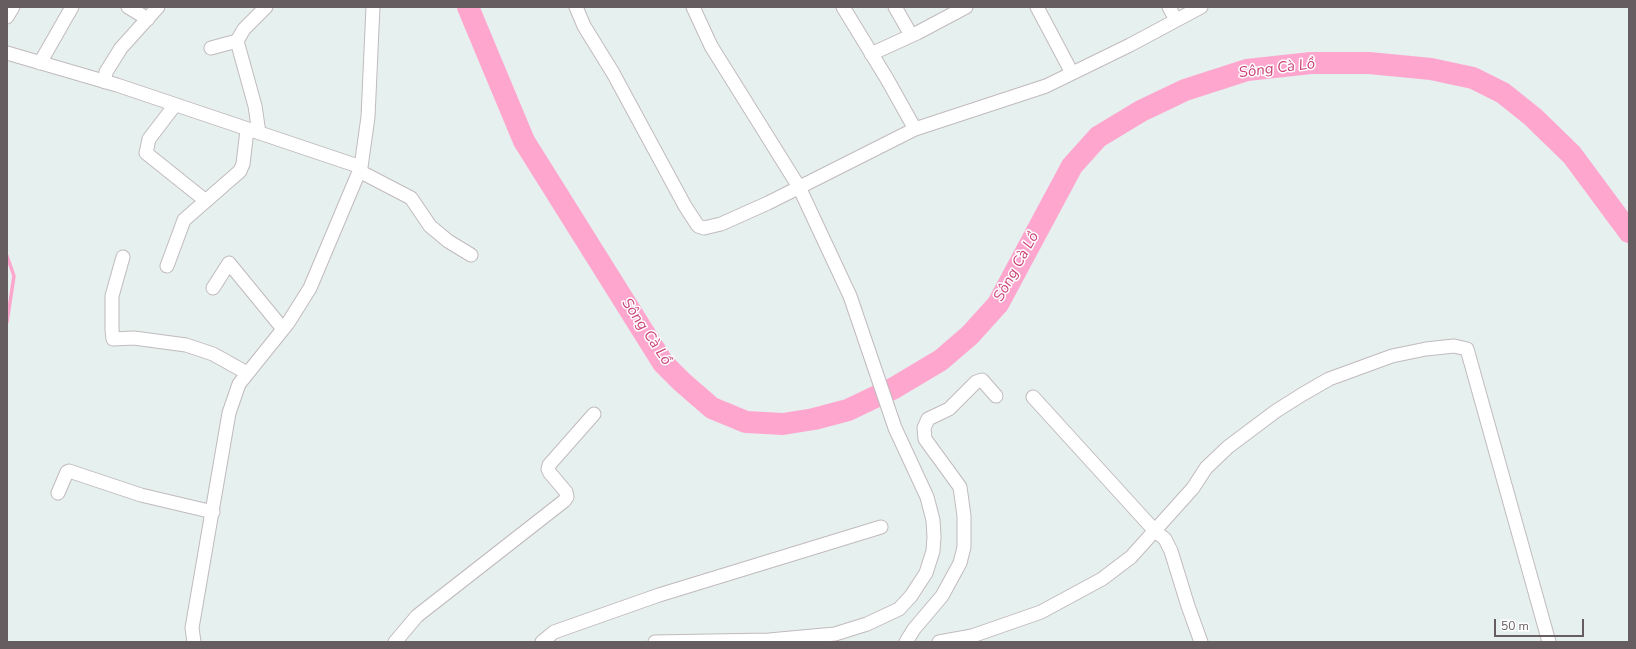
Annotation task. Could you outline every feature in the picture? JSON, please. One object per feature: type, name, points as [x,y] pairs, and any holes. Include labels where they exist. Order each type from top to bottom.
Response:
[{"type":"street","points":[[7,17],[13,7]]},
{"type":"street","points":[[40,63],[72,7]]},
{"type":"street","points":[[128,7],[148,19]]},
{"type":"street","points":[[105,82],[106,72],[121,48],[158,7]]},
{"type":"street","points":[[211,48],[237,40],[244,29],[266,7]]},
{"type":"street","points":[[194,642],[192,628],[230,413],[239,384],[283,329],[310,288],[360,169],[368,117],[373,7]]},
{"type":"street","points":[[576,7],[584,26],[613,73],[698,226],[704,228],[721,224],[799,188],[915,129],[1046,86],[1201,7]]},
{"type":"street","points":[[655,642],[769,640],[835,634],[867,624],[899,609],[911,596],[926,573],[933,551],[933,520],[927,497],[895,428],[850,296],[799,188],[711,46],[693,7]]},
{"type":"street","points":[[843,7],[915,129]]},
{"type":"street","points":[[895,7],[911,35]]},
{"type":"street","points":[[871,54],[966,7]]},
{"type":"street","points":[[1037,7],[1072,73]]},
{"type":"street","points":[[1169,7],[1176,20]]},
{"type":"street","points":[[167,266],[184,220],[240,171],[253,132],[255,106],[237,40]]},
{"type":"street","points":[[7,53],[105,82],[175,105],[360,169],[411,198],[430,226],[448,241],[471,254]]},
{"type":"street","points":[[175,105],[149,139],[146,153],[206,201]]},
{"type":"street","points":[[122,257],[112,296],[113,339],[134,338],[186,345],[213,354],[247,373]]},
{"type":"street","points":[[213,288],[229,263],[283,329]]},
{"type":"street","points":[[939,642],[972,636],[1013,623],[1041,612],[1084,590],[1102,578],[1131,557],[1193,488],[1206,468],[1228,447],[1303,394],[1329,379],[1392,356],[1426,349],[1454,346],[1467,349],[1549,642]]},
{"type":"street","points":[[906,642],[914,629],[942,596],[960,563],[964,547],[964,516],[960,487],[925,439],[924,428],[928,420],[950,409],[976,382],[982,380],[996,396]]},
{"type":"street","points":[[1033,397],[1155,531],[1165,539],[1171,551],[1201,642]]},
{"type":"street","points":[[394,642],[417,616],[564,502],[567,497],[566,492],[550,473],[548,469],[549,465],[594,414]]},
{"type":"street","points":[[58,493],[66,472],[69,472],[141,495],[213,512]]},
{"type":"street","points":[[542,642],[554,632],[659,595],[881,527]]},
{"type":"street","points":[[820,635],[836,642]]},
{"type":"waterway","name":"Sông Cà Lồ","points":[[468,7],[524,141],[663,363],[712,408],[746,422],[783,424],[814,419],[848,410],[894,388],[941,360],[970,335],[998,304],[1072,166],[1098,137],[1141,111],[1185,90],[1247,70],[1311,63],[1369,63],[1431,69],[1473,78],[1503,93],[1533,117],[1572,155],[1629,232]]},
{"type":"waterway","points":[[7,256],[14,276],[7,322]]}]
